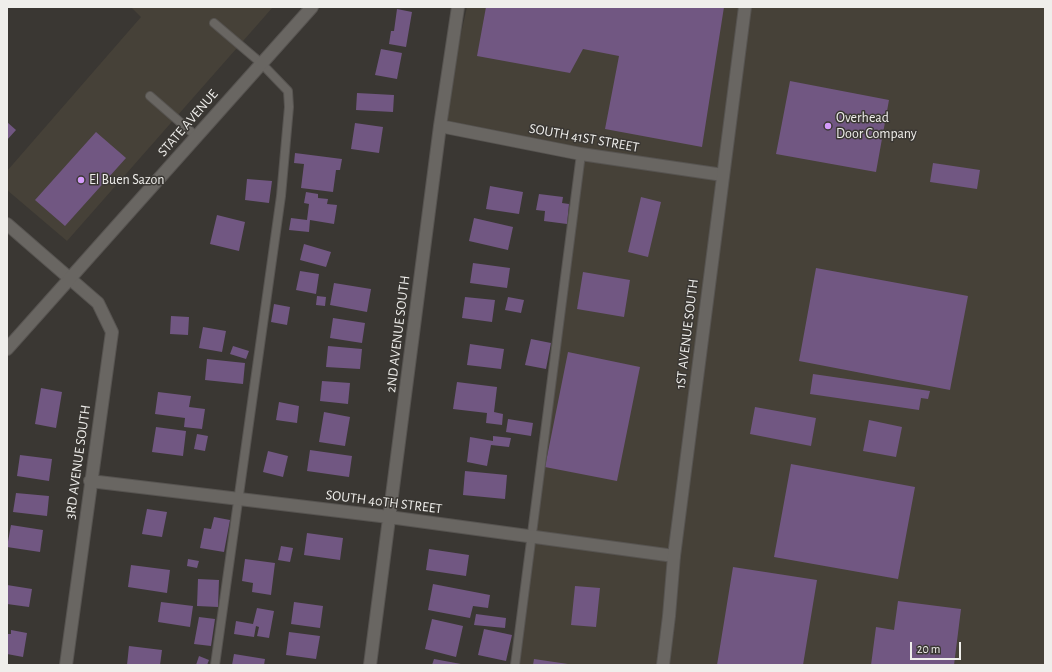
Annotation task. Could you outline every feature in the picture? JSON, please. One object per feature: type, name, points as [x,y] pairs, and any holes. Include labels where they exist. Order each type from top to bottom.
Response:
[{"type":"street","name":"STATE AVENUE","points":[[7,349],[312,7]]},
{"type":"street","name":"2ND AVENUE SOUTH","points":[[370,665],[440,126],[458,7]]},
{"type":"street","name":"1ST AVENUE SOUTH","points":[[663,665],[674,556],[745,7]]},
{"type":"street","name":"SOUTH 41ST STREET","points":[[440,126],[582,154],[723,175]]},
{"type":"street","name":"3RD AVENUE SOUTH","points":[[7,224],[98,303],[112,332],[90,481],[66,665]]},
{"type":"street","name":"SOUTH 40TH STREET","points":[[90,481],[237,500],[389,517],[532,538],[674,556]]},
{"type":"lane","points":[[214,23],[261,63],[288,91],[289,107],[282,196],[237,500],[215,665]]},
{"type":"lane","points":[[150,96],[196,136]]},
{"type":"lane","points":[[514,665],[582,154]]},
{"type":"shaded area","points":[[131,7],[273,7],[67,241],[7,190],[7,171],[141,17]]},
{"type":"shaded area","points":[[467,7],[1045,7],[1045,665],[513,665],[581,154],[440,126]]},
{"type":"building","points":[[486,7],[724,7],[702,147],[605,129],[619,56],[583,49],[570,73],[477,56]]},
{"type":"building","points":[[397,9],[412,12],[406,47],[389,44],[391,31],[394,31]]},
{"type":"building","points":[[381,49],[402,53],[397,79],[375,75]]},
{"type":"building","points":[[790,81],[889,100],[876,172],[776,154]]},
{"type":"building","points":[[357,93],[394,95],[393,112],[356,110]]},
{"type":"building","points":[[7,122],[16,130],[7,140]]},
{"type":"building","points":[[355,123],[383,127],[379,153],[351,149]]},
{"type":"building","points":[[96,132],[126,158],[65,226],[35,200]]},
{"type":"building","points":[[295,153],[342,159],[340,170],[336,170],[333,192],[301,188],[304,164],[294,163]]},
{"type":"building","points":[[933,163],[980,170],[977,189],[930,182]]},
{"type":"building","points":[[247,179],[272,181],[269,203],[245,200]]},
{"type":"building","points":[[490,186],[523,192],[519,214],[486,209]]},
{"type":"building","points":[[306,192],[318,194],[318,198],[328,199],[327,204],[337,205],[334,224],[310,220],[309,232],[289,230],[291,218],[307,220],[309,204],[304,203]]},
{"type":"building","points":[[539,194],[563,197],[562,203],[569,204],[567,224],[544,221],[545,211],[536,210]]},
{"type":"building","points":[[641,197],[661,202],[648,257],[628,252]]},
{"type":"building","points":[[217,215],[245,222],[239,251],[210,244]]},
{"type":"building","points":[[474,218],[513,227],[508,250],[469,241]]},
{"type":"building","points":[[304,244],[331,252],[326,267],[300,260]]},
{"type":"building","points":[[473,263],[510,268],[507,288],[470,283]]},
{"type":"building","points":[[816,268],[968,296],[950,390],[799,361]]},
{"type":"building","points":[[300,271],[319,274],[316,294],[296,290]]},
{"type":"building","points":[[583,272],[630,280],[624,317],[577,309]]},
{"type":"building","points":[[334,283],[371,289],[367,312],[330,305]]},
{"type":"building","points":[[317,296],[326,297],[325,306],[316,305]]},
{"type":"building","points":[[465,297],[495,300],[492,322],[462,318]]},
{"type":"building","points":[[508,297],[524,300],[521,313],[505,310]]},
{"type":"building","points":[[274,304],[290,307],[287,325],[271,322]]},
{"type":"building","points":[[171,316],[189,317],[188,335],[170,334]]},
{"type":"building","points":[[333,318],[365,323],[362,343],[330,338]]},
{"type":"building","points":[[203,327],[226,331],[222,352],[199,348]]},
{"type":"building","points":[[531,339],[551,343],[546,369],[525,365]]},
{"type":"building","points":[[470,344],[504,349],[501,369],[467,365]]},
{"type":"building","points":[[233,346],[249,351],[246,359],[230,354]]},
{"type":"building","points":[[328,346],[362,349],[360,369],[326,367]]},
{"type":"building","points":[[568,352],[640,367],[617,481],[545,467]]},
{"type":"building","points":[[207,359],[245,363],[243,384],[205,380]]},
{"type":"building","points":[[813,374],[930,391],[928,399],[921,398],[919,410],[810,394]]},
{"type":"building","points":[[322,381],[350,383],[348,404],[320,401]]},
{"type":"building","points":[[457,382],[497,387],[494,412],[503,414],[502,425],[486,423],[487,413],[453,409]]},
{"type":"building","points":[[41,388],[62,392],[56,428],[35,424]]},
{"type":"building","points":[[158,392],[191,396],[189,407],[205,409],[202,429],[184,427],[185,418],[155,414]]},
{"type":"building","points":[[279,402],[299,406],[297,423],[276,420]]},
{"type":"building","points":[[755,407],[816,418],[811,446],[750,434]]},
{"type":"building","points":[[324,412],[350,417],[345,446],[319,442]]},
{"type":"building","points":[[508,419],[533,423],[531,436],[506,432]]},
{"type":"building","points":[[869,420],[902,427],[896,457],[863,451]]},
{"type":"building","points":[[156,427],[186,431],[183,456],[152,452]]},
{"type":"building","points":[[197,434],[208,436],[205,451],[194,449]]},
{"type":"building","points":[[493,436],[511,438],[509,447],[491,445],[487,466],[467,462],[470,437],[493,441]]},
{"type":"building","points":[[310,450],[352,456],[349,477],[307,471]]},
{"type":"building","points":[[268,451],[288,456],[283,477],[263,472]]},
{"type":"building","points":[[20,455],[52,459],[49,481],[17,476]]},
{"type":"building","points":[[791,464],[915,487],[898,579],[774,557]]},
{"type":"building","points":[[465,471],[507,475],[505,499],[463,495]]},
{"type":"building","points":[[16,493],[49,496],[47,516],[13,512]]},
{"type":"building","points":[[147,509],[167,512],[162,537],[142,534]]},
{"type":"building","points":[[214,517],[230,520],[224,552],[200,548],[204,528],[211,529]]},
{"type":"building","points":[[11,525],[43,530],[40,552],[7,547]]},
{"type":"building","points":[[307,533],[343,538],[340,560],[304,555]]},
{"type":"building","points":[[281,546],[293,548],[290,562],[278,560]]},
{"type":"building","points":[[429,549],[469,555],[466,576],[426,570]]},
{"type":"building","points":[[188,559],[199,561],[197,568],[187,566]]},
{"type":"building","points":[[245,559],[275,563],[271,595],[252,592],[253,583],[242,581]]},
{"type":"building","points":[[131,565],[170,570],[167,593],[128,587]]},
{"type":"building","points":[[733,567],[817,580],[803,665],[717,665]]},
{"type":"building","points":[[198,579],[219,580],[218,607],[197,606]]},
{"type":"building","points":[[433,584],[490,595],[488,608],[473,606],[470,618],[428,610]]},
{"type":"building","points":[[7,585],[32,589],[29,607],[7,604]]},
{"type":"building","points":[[575,586],[600,588],[596,627],[571,625]]},
{"type":"building","points":[[898,601],[961,609],[954,665],[871,665],[876,627],[894,630]]},
{"type":"building","points":[[161,602],[193,606],[190,627],[158,622]]},
{"type":"building","points":[[294,602],[323,606],[320,628],[291,624]]},
{"type":"building","points":[[257,608],[274,611],[269,638],[257,636],[259,627],[256,626],[254,637],[234,634],[236,621],[253,624]]},
{"type":"building","points":[[476,614],[506,618],[505,628],[474,625]]},
{"type":"building","points":[[199,617],[215,619],[211,646],[194,644]]},
{"type":"building","points":[[432,619],[463,626],[456,657],[425,649]]},
{"type":"building","points":[[484,629],[512,635],[506,661],[478,655]]},
{"type":"building","points":[[11,630],[27,633],[23,657],[7,654],[7,634],[11,634]]},
{"type":"building","points":[[289,632],[320,636],[316,659],[286,655]]},
{"type":"building","points":[[129,646],[162,650],[160,665],[127,665]]},
{"type":"building","points":[[234,654],[265,659],[264,665],[232,665]]},
{"type":"building","points":[[199,656],[209,660],[207,665],[196,665]]},
{"type":"building","points":[[434,659],[461,664],[461,665],[432,665]]},
{"type":"building","points":[[534,659],[568,664],[568,665],[533,665]]},
{"type":"place","name":"Overhead Door Company","points":[[828,126]]},
{"type":"place","name":"El Buen Sazon","points":[[81,180]]}]
